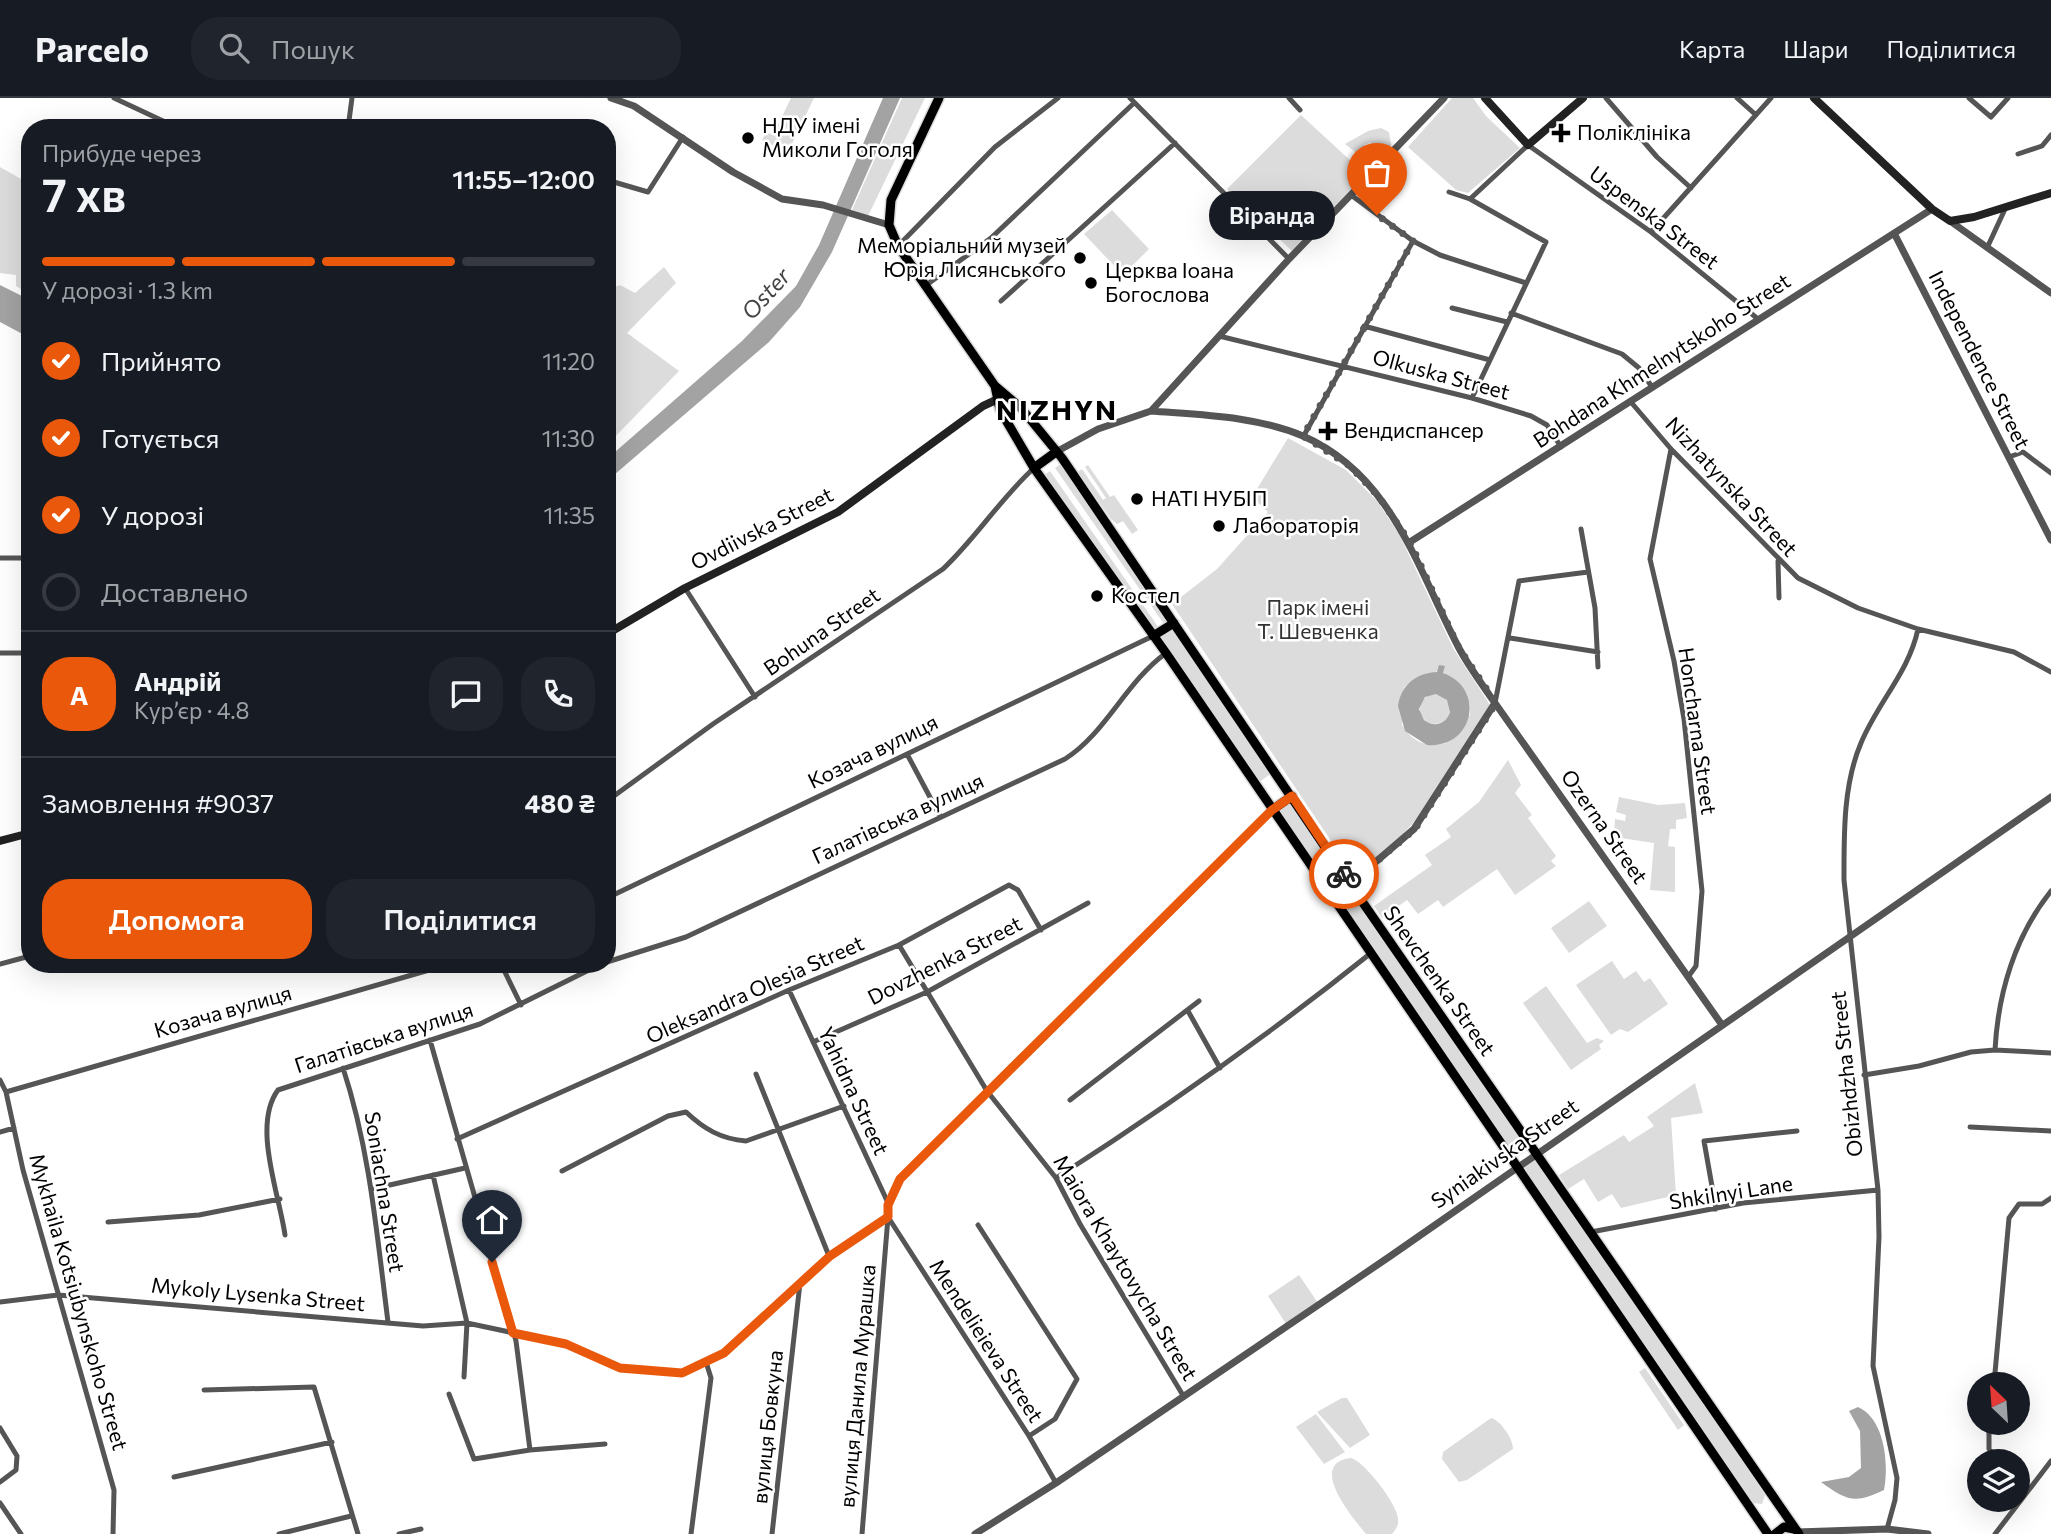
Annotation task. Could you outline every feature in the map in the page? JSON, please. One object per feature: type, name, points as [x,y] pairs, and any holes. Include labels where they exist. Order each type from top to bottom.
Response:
[{"type":"main road","points":[[939,98],[891,200],[889,225],[896,243],[995,386],[996,400],[1006,394]]},
{"type":"main road","points":[[1485,98],[1528,145],[1583,98]]},
{"type":"main road","points":[[1814,98],[1932,209],[1950,220],[1974,217],[2051,192]]},
{"type":"main road","name":"Shevchenka Street","points":[[995,386],[1006,394],[1056,452],[1350,884],[1797,1531]]},
{"type":"main road","name":"Shevchenka Street","points":[[996,400],[1034,468],[1166,653],[1768,1534]]},
{"type":"main road","name":"Ovdiivska Street","points":[[616,629],[685,589],[832,516],[983,406],[996,400]]},
{"type":"main road","points":[[1034,468],[1056,452]]},
{"type":"main road","points":[[1153,636],[1174,623]]},
{"type":"main road","points":[[1272,810],[1292,796]]},
{"type":"main road","points":[[0,841],[21,835]]},
{"type":"main road","points":[[1775,1534],[1784,1527],[1797,1531]]},
{"type":"street","points":[[114,98],[159,119]]},
{"type":"street","points":[[349,119],[352,98]]},
{"type":"street","points":[[611,98],[626,102],[733,172],[782,199],[823,205],[889,225]]},
{"type":"street","points":[[896,243],[995,147],[1058,98]]},
{"type":"street","points":[[1289,98],[1300,110]]},
{"type":"street","points":[[1056,452],[1098,429],[1151,411],[1289,259],[1444,98]]},
{"type":"street","points":[[1606,98],[1657,157],[1691,188]]},
{"type":"street","points":[[1737,98],[1756,115]]},
{"type":"street","points":[[1651,232],[1771,98]]},
{"type":"street","points":[[1969,98],[1992,117],[2008,98]]},
{"type":"street","points":[[925,286],[991,238],[1132,100],[1289,259]]},
{"type":"street","points":[[2018,154],[2042,146],[2051,135]]},
{"type":"street","points":[[616,183],[648,192],[683,137]]},
{"type":"street","points":[[1001,301],[1175,143]]},
{"type":"street","points":[[1470,199],[1528,145]]},
{"type":"street","name":"Uspenska Street","points":[[1528,145],[1651,232],[1758,319]]},
{"type":"street","points":[[1449,192],[1470,199],[1546,242],[1472,398]]},
{"type":"street","points":[[1351,195],[1413,241],[1449,259],[1526,283]]},
{"type":"street","points":[[1987,248],[2006,206]]},
{"type":"street","name":"Bohdana Khmelnytskoho Street","points":[[1410,542],[1932,209]]},
{"type":"street","points":[[1950,220],[2051,293]]},
{"type":"street","name":"Independence Street","points":[[1894,233],[2051,540]]},
{"type":"street","points":[[1303,436],[1413,241]]},
{"type":"street","points":[[1452,308],[1507,322]]},
{"type":"street","points":[[1511,313],[1622,354],[1639,368],[1652,387]]},
{"type":"street","points":[[1364,326],[1490,360]]},
{"type":"street","name":"Olkuska Street","points":[[1219,336],[1472,398],[1538,419],[1561,447]]},
{"type":"street","name":"Nizhatynska Street","points":[[1630,401],[1671,449],[1778,561],[1798,578],[1827,595],[1918,629],[2014,652],[2051,672]]},
{"type":"street","name":"Ozerna Street","points":[[1151,411],[1232,417],[1303,436],[1359,473],[1410,542],[1459,648],[1722,1025]]},
{"type":"street","name":"Honcharna Street","points":[[1671,449],[1650,549],[1680,694],[1701,879],[1696,966],[1688,977]]},
{"type":"street","points":[[2009,457],[2023,452],[2051,473]]},
{"type":"street","name":"Bohuna Street","points":[[616,795],[943,569],[966,548],[994,510],[1034,468]]},
{"type":"street","points":[[1581,529],[1598,667]]},
{"type":"street","points":[[0,558],[21,558]]},
{"type":"street","points":[[1778,561],[1779,598]]},
{"type":"street","points":[[1350,884],[1415,829],[1496,703],[1519,581],[1588,572]]},
{"type":"street","points":[[685,589],[755,697]]},
{"type":"street","name":"Obizhdzha Street","points":[[1887,1529],[1895,1500],[1897,1478],[1873,1366],[1880,1237],[1878,1190],[1844,880],[1847,802],[1860,745],[1904,670],[1918,629]]},
{"type":"street","name":"Козача вулиця","points":[[616,894],[1153,636]]},
{"type":"street","points":[[1510,638],[1598,653]]},
{"type":"street","points":[[0,653],[21,653]]},
{"type":"street","name":"Галатівська вулиця","points":[[616,959],[686,937],[1071,755],[1093,734],[1137,678],[1166,653]]},
{"type":"street","points":[[907,754],[940,816]]},
{"type":"street","name":"Syniakivska Street","points":[[975,1534],[1184,1397],[2051,797]]},
{"type":"street","name":"вулиця Данила Мурашка","points":[[862,1534],[888,1205],[900,1179],[1272,810]]},
{"type":"street","name":"Oleksandra Olesia Street","points":[[457,1139],[789,990],[900,945],[1009,885],[1018,890],[1041,930]]},
{"type":"street","points":[[1995,1050],[1997,1008],[2009,970],[2039,907],[2051,891]]},
{"type":"street","name":"Dovzhenka Street","points":[[813,1042],[927,992],[1088,903]]},
{"type":"street","name":"Maiora Khaytovycha Street","points":[[900,945],[987,1091],[1056,1178],[1086,1235],[1184,1397]]},
{"type":"street","points":[[1056,1178],[1220,1068],[1300,1010],[1371,953]]},
{"type":"street","points":[[0,964],[21,958]]},
{"type":"street","name":"Козача вулиця","points":[[6,1092],[419,973]]},
{"type":"street","points":[[505,973],[521,1005]]},
{"type":"street","name":"Галатівська вулиця","points":[[285,1235],[265,1129],[271,1100],[278,1090],[430,1040],[521,1005],[583,973]]},
{"type":"street","name":"Yahidna Street","points":[[789,990],[888,1205]]},
{"type":"street","points":[[1070,1100],[1199,1001]]},
{"type":"street","points":[[1188,1011],[1220,1068]]},
{"type":"street","points":[[430,1040],[513,1333],[530,1450]]},
{"type":"street","points":[[1864,1074],[1995,1050],[2051,1053]]},
{"type":"street","name":"Soniachna Street","points":[[343,1068],[358,1114],[372,1189],[388,1322]]},
{"type":"street","points":[[756,1074],[830,1256]]},
{"type":"street","name":"Mykhaila Kotsiubynskoho Street","points":[[0,1080],[6,1092],[58,1295],[114,1490],[113,1534]]},
{"type":"street","points":[[562,1171],[668,1116],[686,1112],[704,1128],[729,1140],[746,1141],[844,1106]]},
{"type":"street","points":[[1970,1127],[2051,1131]]},
{"type":"street","points":[[0,1132],[14,1128]]},
{"type":"street","points":[[1716,1209],[1704,1141],[1797,1131]]},
{"type":"street","points":[[372,1189],[465,1168]]},
{"type":"street","points":[[433,1175],[467,1323],[464,1377]]},
{"type":"street","name":"Shkilnyi Lane","points":[[1589,1232],[1716,1209],[1878,1190]]},
{"type":"street","points":[[1995,1372],[2009,1218],[2020,1204],[2042,1203],[2051,1198]]},
{"type":"street","points":[[108,1222],[199,1215],[280,1199]]},
{"type":"street","name":"Mykoly Lysenka Street","points":[[0,1301],[58,1295],[423,1325],[467,1323],[566,1344],[620,1368],[682,1373],[724,1353],[830,1256],[888,1217]]},
{"type":"street","name":"Mendelieieva Street","points":[[888,1217],[1029,1436],[1056,1483]]},
{"type":"street","points":[[978,1225],[1077,1379],[1055,1419],[1029,1436]]},
{"type":"street","name":"вулиця Бовкуна","points":[[772,1534],[800,1283]]},
{"type":"street","points":[[691,1534],[711,1378],[706,1362]]},
{"type":"street","points":[[204,1390],[314,1387],[358,1534]]},
{"type":"street","points":[[449,1394],[474,1459],[530,1450],[605,1444]]},
{"type":"street","points":[[0,1428],[17,1456],[17,1463],[16,1470],[0,1482]]},
{"type":"street","points":[[174,1477],[331,1442]]},
{"type":"street","points":[[2030,1488],[2051,1461]]},
{"type":"street","points":[[0,1503],[21,1534]]},
{"type":"street","points":[[1995,1534],[2012,1512]]},
{"type":"street","points":[[279,1534],[351,1516]]},
{"type":"street","points":[[399,1534],[421,1529]]},
{"type":"street","points":[[1797,1531],[1822,1534],[1887,1529],[1928,1534]]},
{"type":"green space","points":[[791,98],[814,98],[788,152],[762,140],[766,132],[773,135]]},
{"type":"green space","points":[[902,98],[925,98],[868,216],[852,210]]},
{"type":"green space","points":[[1452,98],[1473,98],[1486,116],[1520,148],[1468,193],[1456,190],[1408,147]]},
{"type":"green space","points":[[1301,115],[1365,174],[1292,251],[1227,189]]},
{"type":"green space","points":[[1381,128],[1389,132],[1391,145],[1377,157],[1371,142],[1364,145],[1365,150],[1359,155],[1345,144],[1368,131]]},
{"type":"green space","points":[[0,167],[21,179],[21,289],[16,286],[16,275],[0,273]]},
{"type":"green space","points":[[1112,210],[1149,249],[1123,275],[1084,234]]},
{"type":"green space","points":[[664,267],[676,283],[627,333],[679,371],[616,436],[616,287],[620,285],[635,293]]},
{"type":"green space","name":"Парк імені Т. Шевченка","points":[[1288,438],[1346,470],[1377,501],[1399,534],[1453,648],[1490,705],[1446,778],[1421,813],[1393,844],[1354,875],[1172,604],[1217,569],[1268,512],[1252,497]],"holes":[[[1444,667],[1443,673],[1460,684],[1464,690],[1470,715],[1446,743],[1426,744],[1410,736],[1402,725],[1404,688],[1413,680]]]},
{"type":"green space","points":[[1061,464],[1169,621],[1164,624],[1055,468]]},
{"type":"green space","points":[[1088,465],[1110,497],[1114,495],[1138,530],[1132,534],[1123,521],[1117,524],[1111,519],[1078,472],[1082,469],[1103,500],[1106,498],[1085,467]]},
{"type":"green space","points":[[1050,471],[1159,628],[1153,632],[1044,475]]},
{"type":"green space","points":[[1174,629],[1273,772],[1258,783],[1159,639]]},
{"type":"green space","points":[[1435,694],[1446,698],[1450,709],[1446,720],[1435,724],[1424,720],[1420,709],[1424,698]]},
{"type":"green space","points":[[1508,760],[1521,785],[1515,793],[1532,815],[1528,818],[1556,856],[1551,861],[1556,866],[1515,895],[1497,869],[1443,907],[1438,900],[1418,914],[1407,900],[1382,918],[1374,906],[1432,865],[1425,855],[1451,837],[1446,829],[1479,802]]},
{"type":"green space","points":[[1619,797],[1658,805],[1685,803],[1687,818],[1676,820],[1676,829],[1670,829],[1668,846],[1675,847],[1675,892],[1650,890],[1654,843],[1614,837],[1615,819],[1625,821],[1626,815],[1616,812]]},
{"type":"green space","points":[[1291,801],[1530,1149],[1516,1158],[1277,811]]},
{"type":"green space","points":[[1589,901],[1607,926],[1569,953],[1551,928]]},
{"type":"green space","points":[[1612,961],[1624,979],[1636,971],[1644,982],[1650,978],[1668,1004],[1628,1032],[1620,1029],[1611,1035],[1576,985]]},
{"type":"green space","points":[[1546,986],[1587,1043],[1597,1038],[1604,1041],[1599,1045],[1601,1049],[1571,1070],[1523,1003]]},
{"type":"green space","points":[[1695,1083],[1703,1113],[1671,1118],[1676,1195],[1621,1208],[1612,1194],[1598,1202],[1584,1179],[1568,1189],[1559,1175],[1624,1135],[1629,1142],[1654,1126],[1647,1117]]},
{"type":"green space","points":[[1536,1159],[1765,1495],[1762,1504],[1752,1503],[1523,1168]]},
{"type":"green space","points":[[1299,1275],[1318,1303],[1286,1324],[1268,1296]]},
{"type":"green space","points":[[1645,1368],[1684,1425],[1678,1430],[1639,1372]]},
{"type":"green space","points":[[1342,1398],[1347,1398],[1370,1435],[1350,1448],[1317,1412]]},
{"type":"green space","points":[[1316,1414],[1345,1452],[1324,1464],[1296,1427]]},
{"type":"green space","points":[[1491,1418],[1505,1430],[1513,1449],[1467,1480],[1459,1482],[1442,1459],[1443,1452]]},
{"type":"green space","points":[[1351,1458],[1372,1475],[1397,1512],[1397,1527],[1392,1534],[1366,1534],[1337,1492],[1333,1470],[1338,1462]]},
{"type":"shaded area","name":"Oster","points":[[883,98],[900,98],[832,252],[800,307],[769,342],[616,473],[616,451],[742,341],[796,286],[819,245]]},
{"type":"shaded area","points":[[0,285],[21,296],[21,333],[0,322]]},
{"type":"shaded area","points":[[1439,665],[1445,666],[1443,673],[1457,681],[1466,692],[1469,716],[1464,728],[1455,738],[1443,744],[1427,745],[1405,731],[1398,706],[1406,686],[1422,675],[1437,672]],"holes":[[[1436,694],[1447,700],[1450,712],[1446,719],[1440,724],[1424,720],[1419,709],[1425,697]]]},
{"type":"shaded area","points":[[1858,1407],[1874,1421],[1883,1443],[1886,1468],[1884,1490],[1858,1499],[1845,1497],[1821,1482],[1849,1477],[1861,1468],[1860,1431],[1849,1411]]},
{"type":"way so far","points":[[1344,874],[1350,884],[1415,829],[1496,703],[1459,648],[1410,542],[1379,497],[1359,473],[1303,436],[1413,241],[1377,215]]},
{"type":"place","name":"Поліклініка","points":[[1561,133]]},
{"type":"place","name":"НДУ імені Миколи Гоголя","points":[[748,138]]},
{"type":"place","name":"Віранда","points":[[1377,215]]},
{"type":"place","name":"Меморіальний музей Юрія Лисянського","points":[[1080,258]]},
{"type":"place","name":"Церква Іоана Богослова","points":[[1091,283]]},
{"type":"place","name":"Вендиспансер","points":[[1328,431]]},
{"type":"place","name":"НАТІ НУБІП","points":[[1137,499]]},
{"type":"place","name":"Лабораторія","points":[[1219,526]]},
{"type":"place","name":"Костел","points":[[1097,596]]},
{"type":"district","name":"NIZHYN","points":[[1057,410]]},
{"type":"route","points":[[492,1262],[513,1333],[566,1344],[620,1368],[682,1373],[724,1353],[830,1256],[888,1217],[888,1205],[900,1179],[1272,810],[1292,796],[1344,874]]}]
